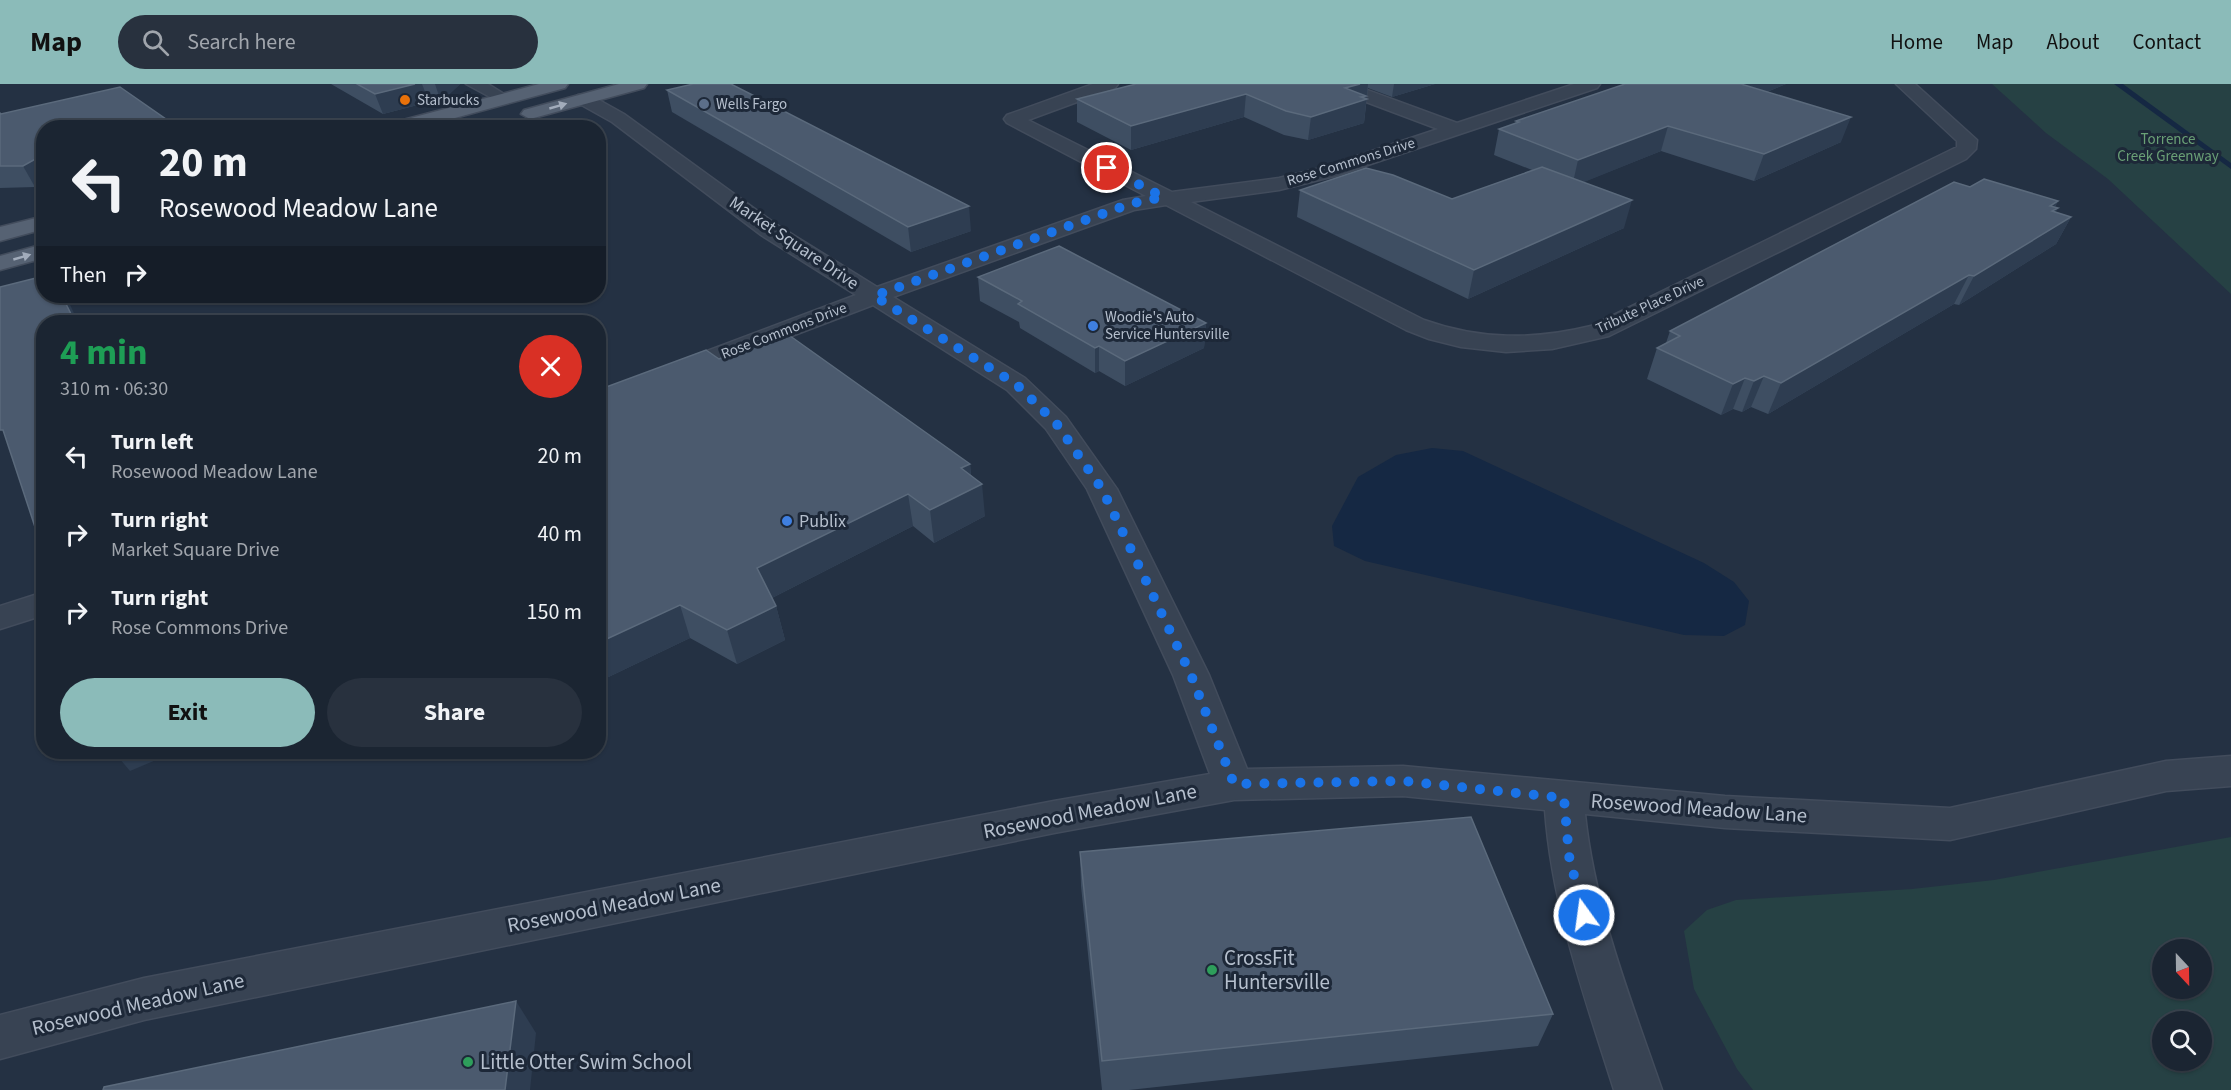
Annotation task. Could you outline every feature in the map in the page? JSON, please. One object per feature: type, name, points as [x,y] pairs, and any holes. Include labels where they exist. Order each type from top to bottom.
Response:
[{"type":"main road","points":[[424,120],[559,84]]},
{"type":"main road","points":[[516,118],[587,91],[638,84]]},
{"type":"main road","points":[[0,234],[36,224]]},
{"type":"main road","points":[[0,263],[36,253]]},
{"type":"street","points":[[475,84],[503,99]]},
{"type":"street","name":"Tribute Place Drive","points":[[1109,84],[1013,119],[1445,338],[1504,346],[1569,340],[1600,331],[1959,155],[1966,148],[1967,140],[1905,84]]},
{"type":"street","points":[[1335,84],[1456,129]]},
{"type":"street","name":"Rose Commons Drive","points":[[606,399],[874,296],[1130,204],[1163,197],[1279,184],[1328,172],[1591,84]]},
{"type":"street","name":"Market Square Drive","points":[[587,91],[618,118],[769,230],[1016,384],[1056,423],[1102,489],[1191,675],[1234,784]]},
{"type":"street","points":[[0,618],[36,606]]},
{"type":"street","name":"Rosewood Meadow Lane","points":[[0,1038],[52,1021],[156,996],[1043,819],[1234,784],[1403,781],[1725,812],[1950,824],[2166,776],[2231,771]]},
{"type":"street","points":[[1564,798],[1569,856],[1593,954],[1638,1090]]},
{"type":"green space","name":"Torrence Creek Greenway","points":[[1992,84],[2231,84],[2231,294],[2108,179],[2046,133]]},
{"type":"green space","points":[[2231,837],[2231,1090],[1753,1090],[1737,1069],[1694,989],[1684,931],[1707,910],[1736,900],[1912,889],[1994,880]]},
{"type":"water","points":[[1432,448],[1463,451],[1704,563],[1734,582],[1749,601],[1745,625],[1724,636],[1684,635],[1365,561],[1334,546],[1332,526],[1358,477],[1396,455]]},
{"type":"building","points":[[357,84],[415,84],[375,94]]},
{"type":"building","points":[[693,84],[731,84],[969,206],[908,227],[667,90]]},
{"type":"building","points":[[1136,84],[1360,84],[1345,88],[1366,96],[1361,97],[1367,99],[1311,117],[1286,111],[1246,94],[1131,126],[1077,99]]},
{"type":"building","points":[[1625,84],[1741,84],[1851,117],[1764,154],[1668,126],[1578,160],[1499,129],[1519,122],[1516,121]]},
{"type":"building","points":[[120,87],[167,120],[36,120],[36,159],[23,166],[0,166],[1,114]]},
{"type":"building","points":[[1542,167],[1632,200],[1474,270],[1300,190],[1366,168],[1393,175],[1452,199]]},
{"type":"building","points":[[1984,179],[2058,201],[2050,206],[2058,208],[2052,211],[2071,217],[1974,276],[1969,275],[1781,383],[1764,376],[1754,381],[1745,378],[1733,384],[1657,348],[1680,336],[1670,331],[1954,182],[1970,187]]},
{"type":"building","points":[[1059,246],[1206,323],[1125,361],[1099,346],[1095,348],[1018,304],[1022,301],[978,277]]},
{"type":"building","points":[[36,278],[36,303],[66,303],[72,315],[36,315],[36,530],[3,430],[0,430],[0,287]]},
{"type":"building","name":"Publix","points":[[786,333],[970,464],[961,468],[982,484],[930,510],[908,494],[757,568],[776,606],[727,630],[680,605],[606,639],[606,387],[706,350],[719,359]]},
{"type":"building","points":[[1471,817],[1553,1014],[1102,1061],[1080,852]]},
{"type":"building","points":[[516,1001],[505,1090],[103,1090],[104,1087]]},
{"type":"waterway","points":[[2118,84],[2231,167]]},
{"type":"place","name":"Starbucks","points":[[405,100]]},
{"type":"place","name":"Wells Fargo","points":[[704,104]]},
{"type":"place","name":"Woodie's Auto Service Huntersville","points":[[1093,326]]},
{"type":"place","name":"Publix","points":[[787,521]]},
{"type":"place","name":"CrossFit Huntersville","points":[[1212,970]]},
{"type":"place","name":"Little Otter Swim School","points":[[468,1062]]},
{"type":"route","points":[[1107,168],[1163,197],[1130,204],[874,296],[1016,384],[1056,423],[1102,489],[1191,675],[1234,784],[1403,781],[1564,798],[1569,856],[1584,915]]}]
